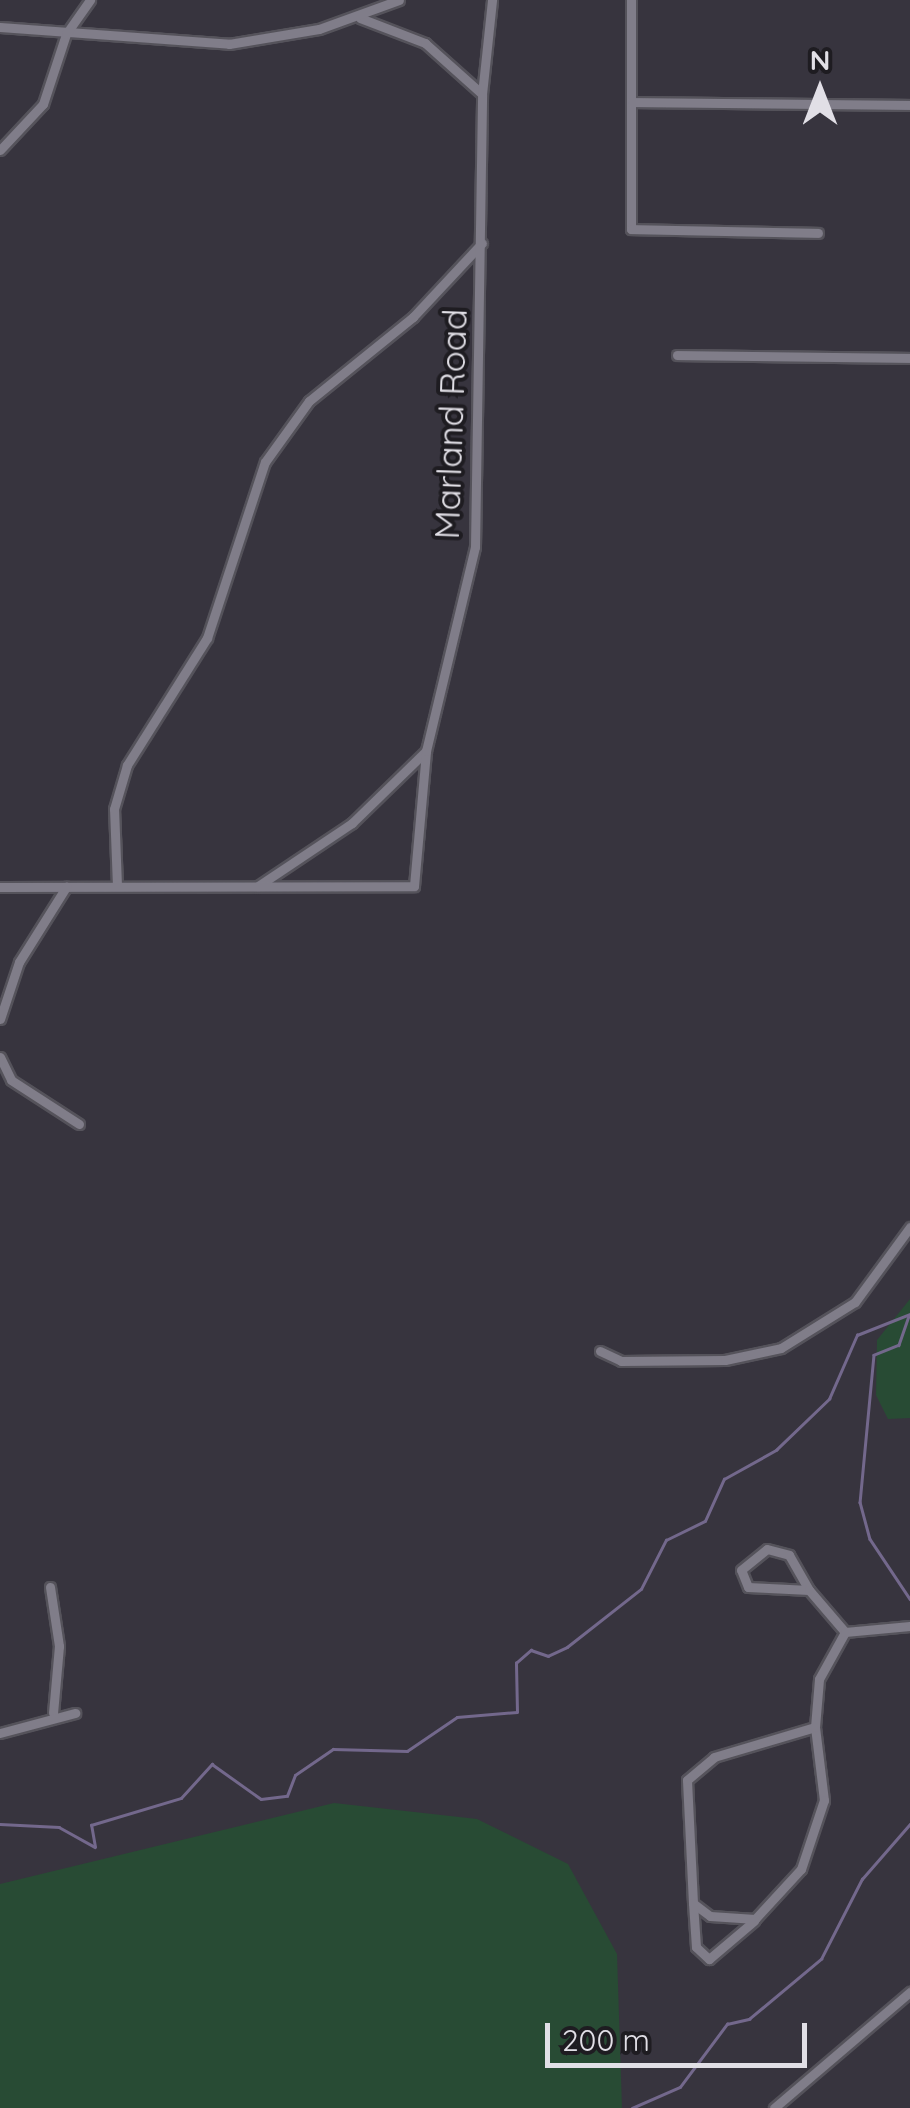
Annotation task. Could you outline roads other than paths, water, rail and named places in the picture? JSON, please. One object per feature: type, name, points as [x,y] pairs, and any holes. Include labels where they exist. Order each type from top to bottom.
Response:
[{"type":"street","points":[[0,150],[52,87],[66,34],[90,0]]},
{"type":"street","points":[[0,27],[229,44],[360,18],[399,0]]},
{"type":"street","name":"Marland Road","points":[[0,887],[414,886],[426,750],[475,547],[482,94],[492,0]]},
{"type":"street","points":[[631,0],[635,232],[818,234]]},
{"type":"street","points":[[360,18],[425,42],[482,94]]},
{"type":"street","points":[[632,102],[910,104]]},
{"type":"street","points":[[116,886],[114,809],[126,765],[207,638],[263,466],[309,401],[413,316],[482,243]]},
{"type":"street","points":[[678,356],[910,358]]},
{"type":"street","points":[[258,886],[352,823],[426,750]]},
{"type":"street","points":[[0,1019],[19,962],[66,887]]},
{"type":"street","points":[[0,1057],[12,1080],[79,1124]]},
{"type":"street","points":[[600,1352],[622,1361],[725,1360],[781,1348],[854,1302],[910,1226]]},
{"type":"street","points":[[809,1590],[757,1591],[741,1570],[756,1552],[780,1551],[845,1632]]},
{"type":"street","points":[[50,1587],[59,1646],[52,1713]]},
{"type":"street","points":[[845,1632],[910,1626]]},
{"type":"street","points":[[815,1727],[714,1757],[687,1780],[696,1947],[709,1959],[756,1919],[802,1868],[821,1821],[815,1727],[819,1679],[845,1632]]},
{"type":"street","points":[[0,1733],[52,1713],[75,1713]]},
{"type":"street","points":[[693,1903],[734,1924],[756,1919]]},
{"type":"street","points":[[774,2108],[910,1992]]},
{"type":"waterway","points":[[0,1824],[59,1827],[95,1847],[91,1825],[181,1798],[212,1764],[261,1799],[287,1796],[295,1775],[333,1749],[407,1751],[457,1717],[517,1712],[516,1663],[531,1650],[548,1656],[567,1647],[641,1589],[666,1540],[705,1521],[724,1479],[776,1450],[829,1399],[857,1335],[910,1314]]},
{"type":"waterway","points":[[909,1316],[899,1345],[874,1355],[860,1502],[870,1539],[910,1599]]},
{"type":"waterway","points":[[632,2108],[680,2087],[727,2024],[749,2019],[821,1959],[862,1879],[910,1824]]}]
